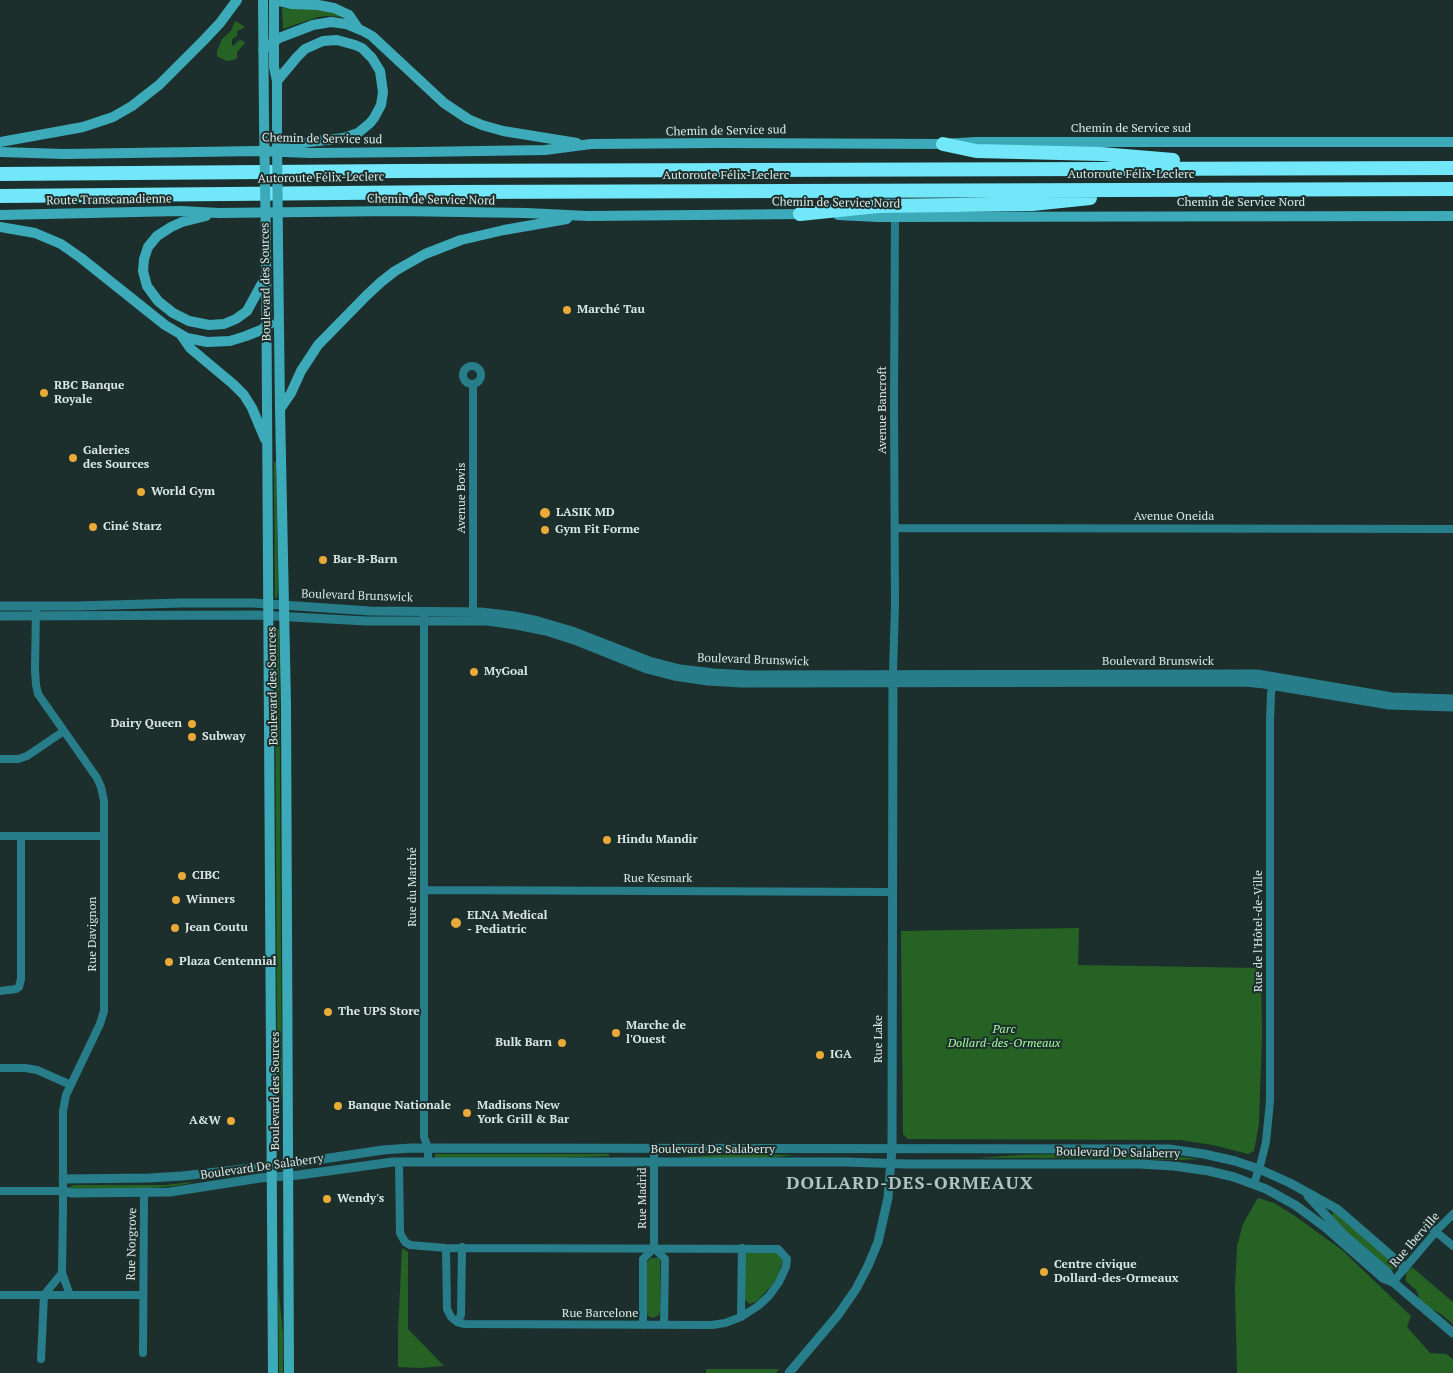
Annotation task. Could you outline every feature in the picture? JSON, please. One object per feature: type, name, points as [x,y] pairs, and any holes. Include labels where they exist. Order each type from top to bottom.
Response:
[{"type":"highway","points":[[942,144],[976,151],[1101,154],[1261,168]]},
{"type":"highway","name":"Autoroute Félix-Leclerc","points":[[0,174],[1453,168]]},
{"type":"highway","name":"Autoroute Félix-Leclerc","points":[[0,196],[444,192],[1453,189]]},
{"type":"highway","points":[[800,214],[878,206],[1032,204],[1173,190]]},
{"type":"main road","points":[[0,142],[83,128],[113,117],[127,109],[152,92],[220,23],[237,0]]},
{"type":"main road","name":"Boulevard des Sources","points":[[263,0],[268,424],[266,440],[272,1373]]},
{"type":"main road","points":[[274,0],[290,4],[318,5],[334,8],[349,16],[358,28]]},
{"type":"main road","name":"Boulevard des Sources","points":[[274,0],[274,67],[277,81],[280,409],[285,611],[289,1373]]},
{"type":"main road","points":[[263,50],[285,35],[319,23],[341,23],[358,28],[375,39],[444,104],[468,119],[503,131],[591,144]]},
{"type":"main road","points":[[259,151],[344,138],[358,133],[374,118],[383,92],[380,71],[372,58],[362,48],[338,40],[323,41],[306,49],[277,81]]},
{"type":"main road","name":"Chemin de Service sud","points":[[0,152],[64,154],[259,151],[333,153],[545,150],[591,144],[804,142],[942,144],[976,142],[1453,142]]},
{"type":"main road","name":"Route Transcanadienne","points":[[0,215],[180,211],[219,213]]},
{"type":"main road","name":"Chemin de Service Nord","points":[[219,213],[396,211],[588,216],[800,214],[895,216],[1453,216]]},
{"type":"main road","points":[[219,213],[178,224],[158,236],[152,242],[146,253],[143,266],[145,279],[152,293],[165,307],[180,317],[197,324],[220,325],[232,322],[250,308],[266,278]]},
{"type":"main road","points":[[280,409],[318,345],[381,282],[404,265],[435,249],[461,240],[504,230],[588,216]]},
{"type":"main road","points":[[0,227],[35,233],[61,244],[82,258],[165,325],[181,335],[201,341],[222,342],[246,336],[267,326],[279,317]]},
{"type":"main road","points":[[181,335],[190,348],[244,395],[266,440]]},
{"type":"street","name":"Avenue Bancroft","points":[[893,678],[895,604],[895,216]]},
{"type":"street","name":"Avenue Bovis","points":[[473,384],[473,612]]},
{"type":"street","name":"Avenue Oneida","points":[[895,528],[1453,529]]},
{"type":"street","name":"Boulevard Brunswick","points":[[0,606],[158,605],[181,603],[268,604],[285,611],[366,621],[473,612],[538,620],[644,659],[675,668],[694,671],[736,674],[893,678]]},
{"type":"street","name":"Rue Davignon","points":[[36,606],[37,691],[43,703],[92,772],[101,787],[104,801],[104,1011],[100,1024],[65,1099],[62,1111],[62,1273],[70,1295]]},
{"type":"street","name":"Boulevard Brunswick","points":[[0,616],[268,616],[285,611]]},
{"type":"street","name":"Boulevard Brunswick","points":[[424,616],[487,621],[533,628],[569,638],[640,667],[699,680],[742,683],[893,678],[1257,674],[1273,681],[1389,705],[1453,707]]},
{"type":"street","name":"Rue du Marché","points":[[424,616],[424,1137],[428,1148],[428,1162]]},
{"type":"street","name":"Rue Lake","points":[[788,1373],[854,1294],[878,1242],[889,1192],[892,1164],[893,678]]},
{"type":"street","name":"Boulevard Brunswick","points":[[1273,681],[1386,696],[1453,699]]},
{"type":"street","name":"Rue de l'Hôtel-de-Ville","points":[[1254,1184],[1268,1128],[1270,1101],[1270,748],[1273,681]]},
{"type":"street","points":[[0,759],[18,759],[27,756],[64,731]]},
{"type":"street","points":[[0,836],[104,836]]},
{"type":"street","points":[[0,991],[16,989],[21,979],[20,836]]},
{"type":"street","name":"Rue Kesmark","points":[[424,890],[892,892]]},
{"type":"street","points":[[0,1068],[33,1068],[71,1085]]},
{"type":"street","name":"Rue Madrid","points":[[643,1325],[643,1259],[654,1248],[654,1148]]},
{"type":"street","name":"Boulevard De Salaberry","points":[[62,1179],[159,1178],[197,1175],[391,1149],[1169,1149],[1218,1157],[1259,1169],[1303,1190],[1337,1209],[1405,1268]]},
{"type":"street","name":"Boulevard De Salaberry","points":[[0,1192],[170,1192],[399,1162],[1155,1164],[1209,1171],[1254,1184],[1308,1214],[1384,1278],[1394,1282]]},
{"type":"street","name":"Rue Barcelone","points":[[399,1162],[400,1230],[402,1238],[410,1245],[446,1248],[778,1249],[787,1259],[786,1267],[779,1282],[769,1296],[741,1317],[725,1323],[712,1325],[643,1325],[466,1324],[457,1322]]},
{"type":"street","points":[[197,1175],[198,1188]]},
{"type":"street","name":"Boulevard De Salaberry","points":[[1303,1190],[1345,1236],[1453,1333]]},
{"type":"street","name":"Rue Norgrove","points":[[143,1353],[144,1193]]},
{"type":"street","name":"Rue Iberville","points":[[1394,1282],[1453,1214]]},
{"type":"street","points":[[1428,1225],[1453,1246]]},
{"type":"street","points":[[446,1248],[447,1309],[451,1317],[457,1322],[461,1315],[462,1247]]},
{"type":"street","name":"Rue Madrid","points":[[654,1248],[665,1259],[664,1325]]},
{"type":"street","points":[[741,1317],[742,1248]]},
{"type":"street","points":[[41,1359],[44,1295],[62,1273]]},
{"type":"street","points":[[0,1295],[44,1295]]},
{"type":"street","name":"Rue Norgrove","points":[[44,1295],[143,1296]]},
{"type":"green space","points":[[282,8],[311,9],[331,12],[344,17],[318,17],[283,29]]},
{"type":"green space","points":[[235,21],[244,26],[244,28],[237,31],[237,36],[232,39],[232,45],[242,40],[245,43],[237,52],[237,58],[227,61],[217,56],[217,51],[222,39],[231,31]]},
{"type":"green space","points":[[274,462],[276,462],[277,598],[275,598]]},
{"type":"green space","points":[[275,629],[279,629],[282,1099],[277,1052]]},
{"type":"green space","name":"Parc Dollard-des-Ormeaux","points":[[1079,928],[1078,965],[1261,968],[1262,1033],[1259,1124],[1254,1151],[1248,1154],[1213,1145],[1180,1140],[908,1139],[903,1134],[901,931]]},
{"type":"green space","points":[[435,1154],[609,1154],[609,1156],[435,1158]]},
{"type":"green space","points":[[740,1154],[794,1155],[769,1158],[683,1158],[683,1157]]},
{"type":"green space","points":[[1065,1154],[1064,1158],[977,1158],[1020,1155]]},
{"type":"green space","points":[[1067,1154],[1165,1155],[1199,1159],[1067,1158]]},
{"type":"green space","points":[[191,1182],[174,1186],[149,1188],[72,1189],[70,1187],[73,1185],[165,1185]]},
{"type":"green space","points":[[1258,1198],[1274,1203],[1295,1216],[1342,1250],[1411,1316],[1407,1327],[1430,1353],[1446,1354],[1453,1359],[1453,1373],[1237,1373],[1235,1288],[1237,1246],[1243,1224]]},
{"type":"green space","points":[[1334,1211],[1399,1268],[1395,1270],[1389,1269],[1347,1233],[1331,1216]]},
{"type":"green space","points":[[402,1248],[408,1252],[408,1329],[444,1366],[398,1367]]},
{"type":"green space","points":[[750,1252],[774,1252],[783,1261],[778,1276],[772,1285],[757,1301],[750,1304],[744,1296],[744,1256]]},
{"type":"green space","points":[[651,1258],[658,1258],[660,1260],[660,1311],[659,1315],[653,1318],[648,1316],[647,1313],[647,1262]]},
{"type":"green space","points":[[1412,1267],[1453,1302],[1453,1324],[1441,1314],[1420,1303],[1417,1291],[1406,1281],[1406,1274]]},
{"type":"green space","points":[[278,1287],[283,1332],[283,1373],[279,1373]]},
{"type":"green space","points":[[706,1369],[779,1369],[776,1373],[706,1373]]},
{"type":"place","name":"Marché Tau","points":[[567,310]]},
{"type":"place","name":"RBC Banque Royale","points":[[44,393]]},
{"type":"place","name":"Galeries des Sources","points":[[73,458]]},
{"type":"place","name":"World Gym","points":[[141,492]]},
{"type":"place","name":"LASIK MD","points":[[545,513]]},
{"type":"place","name":"Ciné Starz","points":[[93,527]]},
{"type":"place","name":"Gym Fit Forme","points":[[545,530]]},
{"type":"place","name":"Bar-B-Barn","points":[[323,560]]},
{"type":"place","name":"MyGoal","points":[[474,672]]},
{"type":"place","name":"Dairy Queen","points":[[192,724]]},
{"type":"place","name":"Subway","points":[[192,737]]},
{"type":"place","name":"Hindu Mandir","points":[[607,840]]},
{"type":"place","name":"CIBC","points":[[182,876]]},
{"type":"place","name":"Winners","points":[[176,900]]},
{"type":"place","name":"ELNA Medical - Pediatric","points":[[456,923]]},
{"type":"place","name":"Jean Coutu","points":[[175,928]]},
{"type":"place","name":"Plaza Centennial","points":[[169,962]]},
{"type":"place","name":"The UPS Store","points":[[328,1012]]},
{"type":"place","name":"Marche de l'Ouest","points":[[616,1033]]},
{"type":"place","name":"Bulk Barn","points":[[562,1043]]},
{"type":"place","name":"IGA","points":[[820,1055]]},
{"type":"place","name":"Banque Nationale","points":[[338,1106]]},
{"type":"place","name":"Madisons New York Grill & Bar","points":[[467,1113]]},
{"type":"place","name":"A&W","points":[[231,1121]]},
{"type":"place","name":"Wendy's","points":[[327,1199]]},
{"type":"place","name":"Centre civique Dollard-des-Ormeaux","points":[[1044,1272]]},
{"type":"district","name":"DOLLARD-DES-ORMEAUX","points":[[910,1184]]}]
